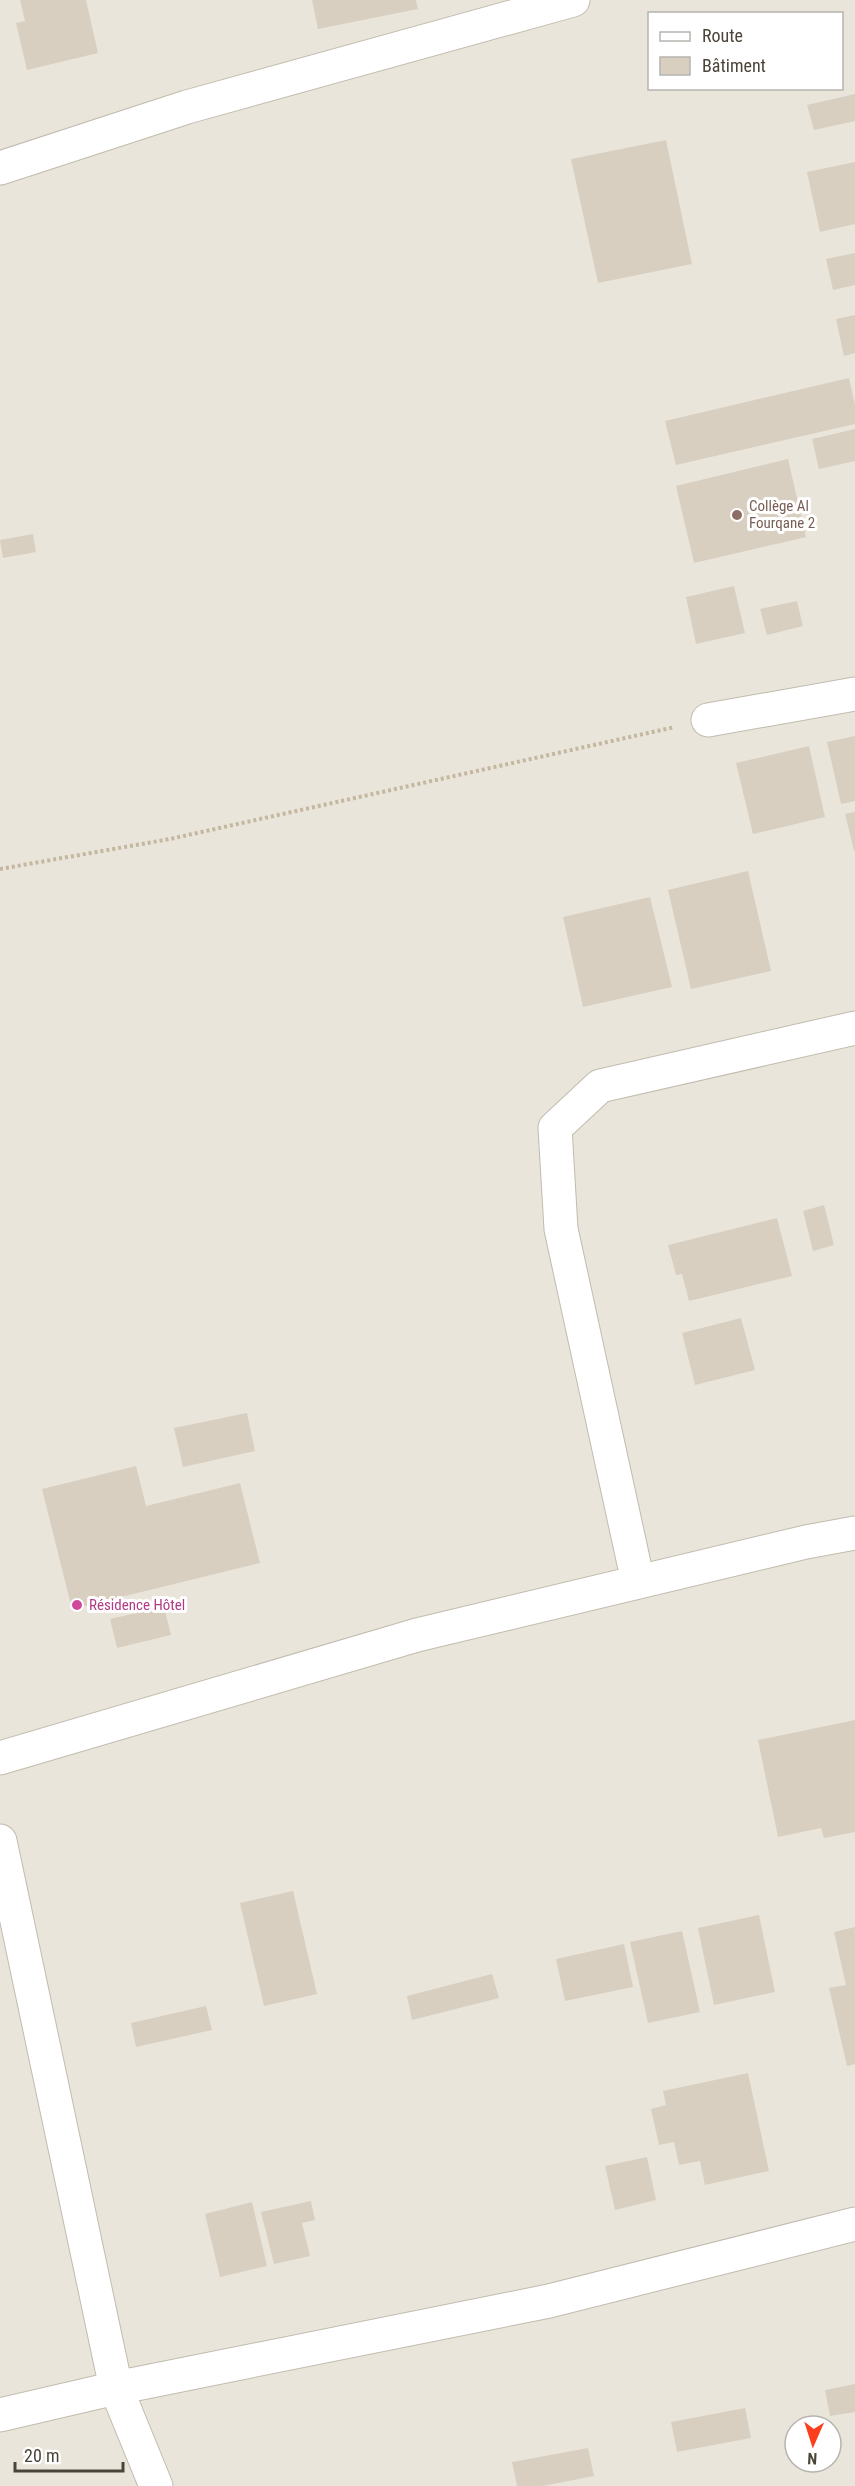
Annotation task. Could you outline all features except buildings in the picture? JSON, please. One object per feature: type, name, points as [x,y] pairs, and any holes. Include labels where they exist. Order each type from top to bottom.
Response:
[{"type":"street","points":[[0,168],[187,107],[573,0]]},
{"type":"street","points":[[708,720],[855,694]]},
{"type":"street","points":[[638,1582],[561,1229],[555,1128],[600,1086],[855,1028]]},
{"type":"street","points":[[0,1758],[417,1635],[806,1542],[855,1533]]},
{"type":"street","points":[[0,1841],[116,2388],[156,2486]]},
{"type":"street","points":[[0,2415],[116,2388],[549,2301],[855,2224]]},
{"type":"path","points":[[0,869],[170,839],[708,720]]},
{"type":"shaded area","points":[[0,0],[855,0],[855,2486],[0,2486]]},
{"type":"place","name":"Collège Al Fourqane 2","points":[[737,515]]},
{"type":"place","name":"Résidence Hôtel","points":[[77,1605]]}]
